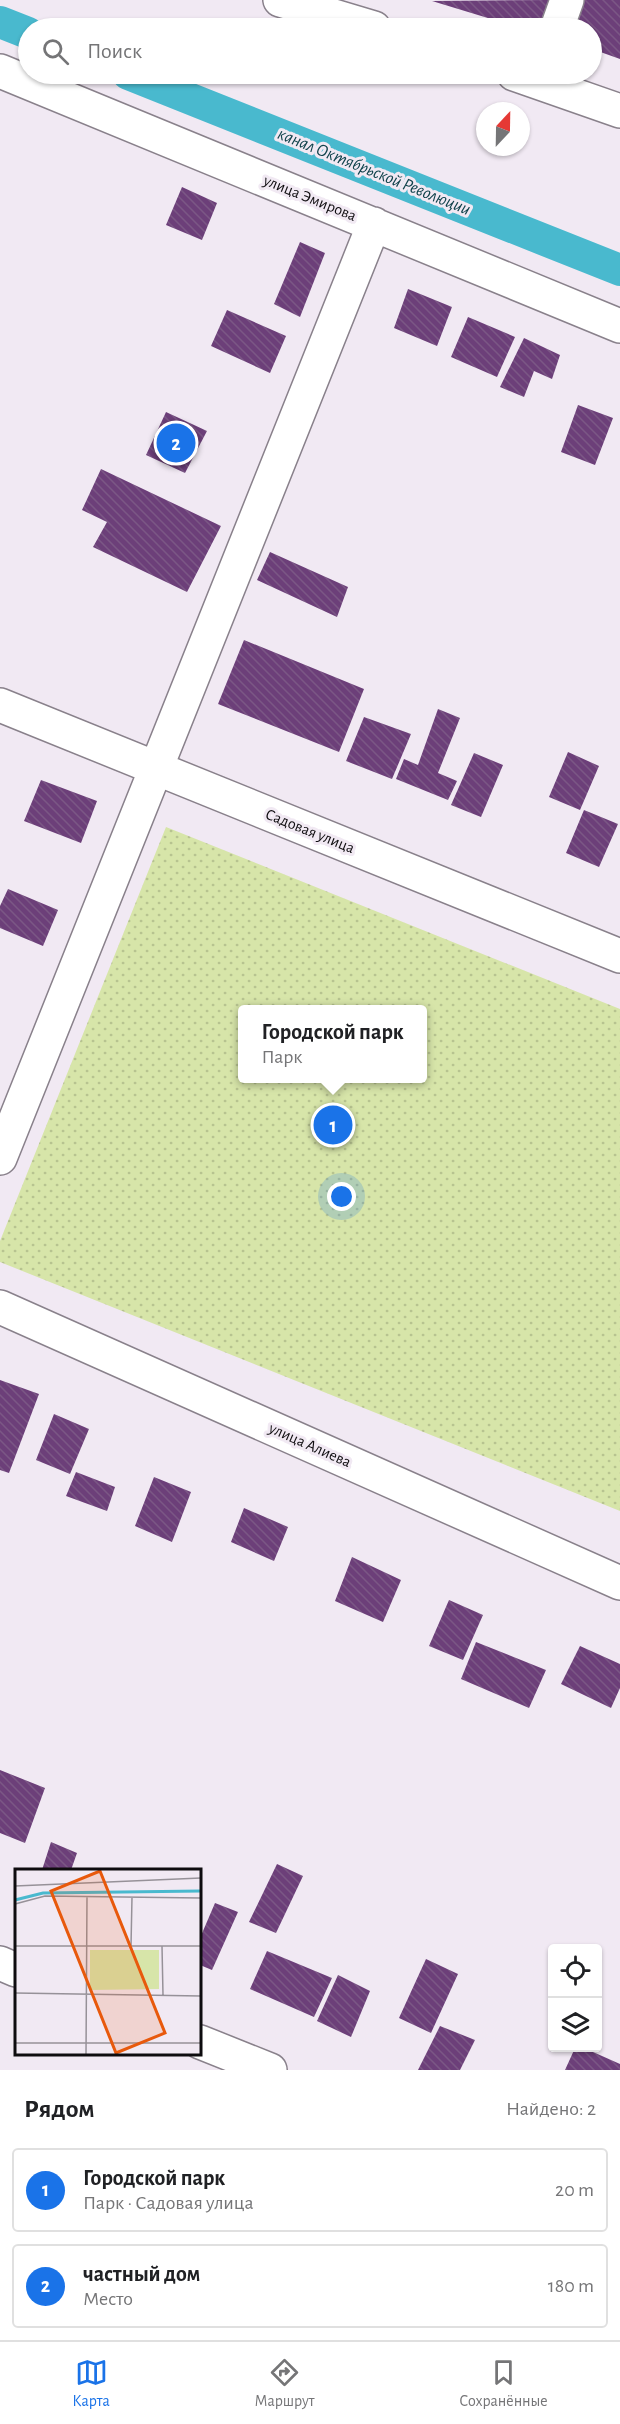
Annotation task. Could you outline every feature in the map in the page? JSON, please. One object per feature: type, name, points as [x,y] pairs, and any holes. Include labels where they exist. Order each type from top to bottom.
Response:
[{"type":"street","points":[[280,0],[341,18]]},
{"type":"street","points":[[561,18],[567,0]]},
{"type":"street","name":"улица Эмирова","points":[[0,71],[18,78]]},
{"type":"street","name":"улица Эмирова","points":[[32,84],[620,326]]},
{"type":"street","points":[[551,84],[620,111]]},
{"type":"street","points":[[0,1158],[374,225]]},
{"type":"street","name":"Садовая улица","points":[[0,705],[620,956]]},
{"type":"street","name":"улица Алиева","points":[[0,1307],[620,1583]]},
{"type":"street","points":[[0,1963],[15,1970]]},
{"type":"street","points":[[201,2042],[270,2070]]},
{"type":"green space","points":[[166,827],[620,1009],[620,1511],[0,1262],[0,1241]]},
{"type":"building","points":[[549,0],[542,18],[488,18],[432,1]]},
{"type":"building","points":[[581,0],[620,0],[620,59],[602,53],[602,18],[575,18]]},
{"type":"building","points":[[182,187],[217,203],[202,240],[166,225]]},
{"type":"building","points":[[300,242],[325,253],[300,317],[274,304]]},
{"type":"building","points":[[408,289],[452,307],[437,346],[394,328]]},
{"type":"building","points":[[227,310],[286,336],[270,373],[211,346]]},
{"type":"building","points":[[468,317],[515,337],[497,377],[451,357]]},
{"type":"building","points":[[524,338],[560,355],[552,379],[534,371],[524,397],[500,387]]},
{"type":"building","points":[[578,405],[613,418],[595,465],[561,452]]},
{"type":"building","points":[[166,412],[207,431],[185,473],[146,455]]},
{"type":"building","points":[[101,469],[221,526],[187,592],[93,547],[107,522],[82,510]]},
{"type":"building","points":[[270,552],[348,587],[337,617],[257,580]]},
{"type":"building","points":[[244,640],[364,689],[339,752],[218,704]]},
{"type":"building","points":[[438,709],[460,718],[438,773],[457,781],[448,800],[396,779],[404,759],[418,765]]},
{"type":"building","points":[[364,717],[411,734],[392,779],[346,761]]},
{"type":"building","points":[[568,752],[599,766],[580,810],[549,797]]},
{"type":"building","points":[[474,753],[503,765],[481,817],[451,805]]},
{"type":"building","points":[[41,780],[97,801],[81,843],[24,821]]},
{"type":"building","points":[[584,810],[618,824],[599,867],[566,853]]},
{"type":"building","points":[[8,889],[58,910],[43,946],[0,928],[0,906]]},
{"type":"building","points":[[0,1380],[39,1394],[9,1473],[0,1470]]},
{"type":"building","points":[[54,1414],[89,1429],[70,1474],[36,1460]]},
{"type":"building","points":[[76,1472],[115,1487],[107,1511],[66,1496]]},
{"type":"building","points":[[154,1477],[191,1492],[172,1542],[135,1526]]},
{"type":"building","points":[[244,1508],[288,1527],[274,1561],[231,1542]]},
{"type":"building","points":[[352,1557],[401,1580],[383,1622],[335,1601]]},
{"type":"building","points":[[449,1600],[483,1615],[463,1660],[429,1646]]},
{"type":"building","points":[[476,1642],[546,1670],[529,1708],[461,1679]]},
{"type":"building","points":[[580,1646],[620,1664],[620,1688],[611,1708],[561,1684]]},
{"type":"building","points":[[0,1770],[45,1788],[25,1843],[0,1833]]},
{"type":"building","points":[[51,1842],[77,1853],[71,1869],[42,1869]]},
{"type":"building","points":[[277,1864],[303,1876],[276,1933],[249,1922]]},
{"type":"building","points":[[215,1903],[238,1912],[212,1970],[201,1965],[201,1936]]},
{"type":"building","points":[[267,1951],[332,1978],[314,2017],[250,1989]]},
{"type":"building","points":[[426,1959],[458,1974],[431,2033],[399,2018]]},
{"type":"building","points":[[338,1975],[370,1991],[351,2037],[317,2021]]},
{"type":"building","points":[[440,2026],[475,2040],[460,2070],[418,2070]]},
{"type":"building","points":[[573,2052],[593,2052],[620,2064],[620,2070],[565,2070]]},
{"type":"waterway","name":"канал Октябрьской Революции","points":[[0,22],[18,29]]},
{"type":"waterway","name":"канал Октябрьской Революции","points":[[153,84],[620,270]]},
{"type":"place","name":"частный дом","points":[[176,443]]},
{"type":"place","name":"Городской парк","points":[[333,1125]]}]
